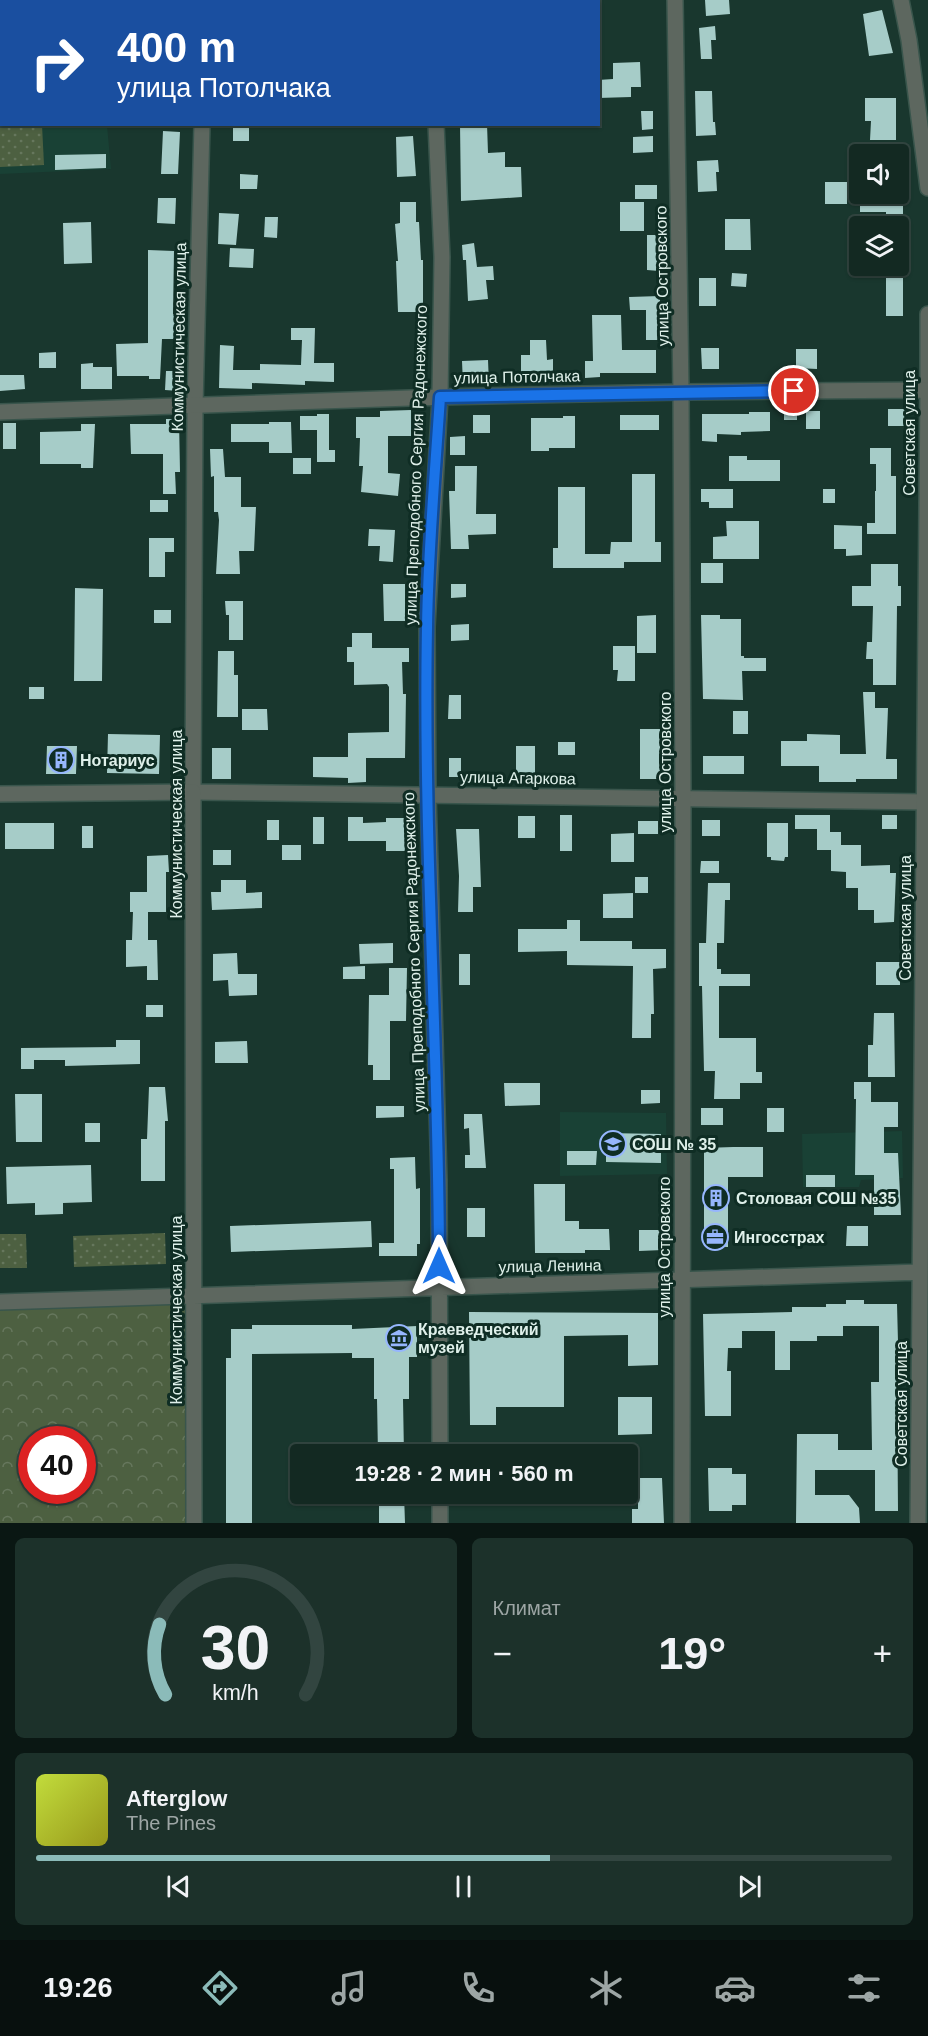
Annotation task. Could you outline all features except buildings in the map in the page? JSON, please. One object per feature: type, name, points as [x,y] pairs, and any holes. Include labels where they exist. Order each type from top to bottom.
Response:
[{"type":"street","name":"улица Островского","points":[[675,0],[681,392],[683,798],[682,1523]]},
{"type":"street","points":[[901,0],[909,40],[928,188]]},
{"type":"street","name":"Коммунистическая улица","points":[[194,1523],[195,406],[202,126]]},
{"type":"street","name":"улица Преподобного Сергия Радонежского","points":[[436,126],[442,257],[440,397],[427,627],[428,795],[439,1180],[440,1444]]},
{"type":"street","name":"Советская улица","points":[[918,1523],[926,802],[928,314]]},
{"type":"street","name":"улица Потолчака","points":[[0,412],[440,397],[928,390]]},
{"type":"street","name":"улица Агаркова","points":[[0,794],[193,792],[926,802]]},
{"type":"street","name":"улица Ленина","points":[[0,1302],[920,1272]]},
{"type":"street","points":[[440,1504],[440,1523]]},
{"type":"shaded area","points":[[0,126],[107,126],[111,169],[0,174]]},
{"type":"shaded area","name":"СОШ № 35","points":[[560,1112],[666,1113],[667,1174],[560,1176]]},
{"type":"shaded area","points":[[902,1131],[903,1178],[861,1180],[859,1187],[803,1187],[802,1134]]},
{"type":"green space","points":[[0,126],[42,126],[44,165],[0,167]]},
{"type":"green space","points":[[165,1233],[166,1264],[74,1267],[73,1236]]},
{"type":"green space","points":[[0,1234],[26,1234],[27,1268],[0,1268]]},
{"type":"green space","points":[[185,1301],[187,1523],[0,1523],[0,1310]]},
{"type":"place","name":"Нотариус","points":[[61,760]]},
{"type":"place","name":"СОШ № 35","points":[[613,1144]]},
{"type":"place","name":"Столовая СОШ №35","points":[[716,1198]]},
{"type":"place","name":"Ингосстрах","points":[[715,1237]]},
{"type":"place","name":"Краеведческий музей","points":[[399,1338]]},
{"type":"route","points":[[439,1266],[439,1180],[428,795],[427,627],[440,397],[794,391]]}]
